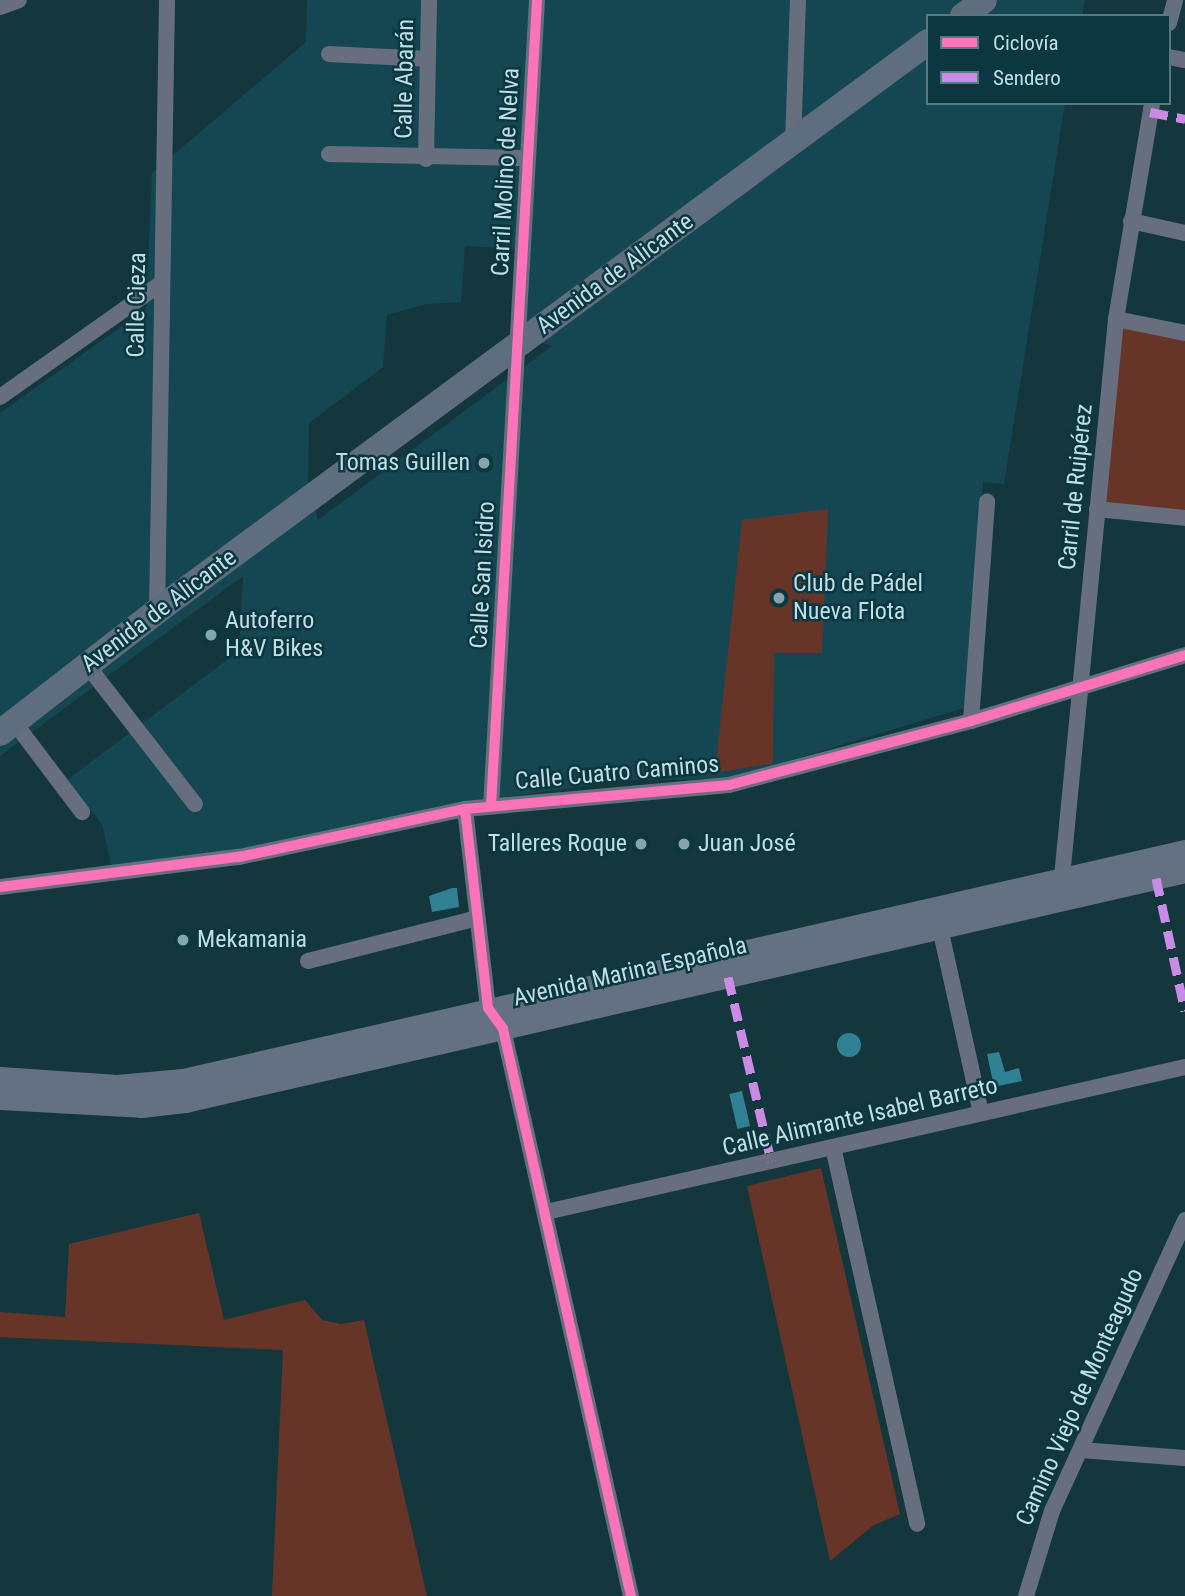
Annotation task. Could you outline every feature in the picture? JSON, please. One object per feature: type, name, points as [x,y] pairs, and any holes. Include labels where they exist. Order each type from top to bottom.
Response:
[{"type":"main road","points":[[965,14],[984,0]]},
{"type":"main road","name":"Avenida de Alicante","points":[[7,727],[157,611],[926,44]]},
{"type":"main road","name":"Avenida Marina Española","points":[[0,1078],[158,1084],[1185,850]]},
{"type":"main road","name":"Avenida Marina Española","points":[[0,1098],[160,1105],[1185,871]]},
{"type":"street","points":[[0,7],[19,0]]},
{"type":"street","name":"Calle Cieza","points":[[157,611],[160,284],[167,0]]},
{"type":"street","name":"Calle Abarán","points":[[426,159],[429,0]]},
{"type":"street","name":"Carril Molino de Nelva","points":[[516,346],[537,0]]},
{"type":"street","points":[[793,144],[797,0]]},
{"type":"street","points":[[329,54],[428,59]]},
{"type":"street","name":"Carril de Ruipérez","points":[[1062,877],[1077,690],[1116,319],[1152,105]]},
{"type":"street","points":[[329,154],[426,159],[528,158]]},
{"type":"street","points":[[1131,221],[1185,233]]},
{"type":"street","points":[[0,397],[160,284]]},
{"type":"street","points":[[1116,319],[1185,333]]},
{"type":"street","name":"Calle San Isidro","points":[[491,806],[516,346]]},
{"type":"street","points":[[971,721],[987,502]]},
{"type":"street","points":[[1097,509],[1185,518]]},
{"type":"street","name":"Calle Cuatro Caminos","points":[[0,887],[239,857],[466,809],[729,785],[971,721],[1185,655]]},
{"type":"street","points":[[87,665],[194,804]]},
{"type":"street","points":[[7,727],[82,812]]},
{"type":"street","points":[[466,809],[488,1008],[503,1028],[631,1596]]},
{"type":"street","points":[[308,961],[478,918]]},
{"type":"street","points":[[940,928],[981,1113]]},
{"type":"street","name":"Calle Alimrante Isabel Barreto","points":[[546,1212],[1185,1067]]},
{"type":"street","points":[[833,1147],[917,1524]]},
{"type":"street","name":"Camino Viejo de Monteagudo","points":[[1027,1596],[1038,1547],[1185,1221]]},
{"type":"street","points":[[1081,1450],[1185,1458]]},
{"type":"shaded area","points":[[307,0],[1085,0],[1082,14],[926,14],[926,105],[1065,105],[1004,484],[983,482],[964,708],[728,779],[629,780],[478,801],[231,852],[112,868],[102,824],[67,780],[239,651],[243,576],[0,756],[0,413],[146,309],[152,173],[306,42]],"holes":[[[465,246],[519,249],[513,334],[552,346],[318,520],[308,483],[309,423],[383,367],[387,315],[426,304],[461,302]]]},
{"type":"shaded area","points":[[1116,319],[1185,333],[1185,518],[1097,509]]},
{"type":"shaded area","name":"Club de Pádel Nueva Flota","points":[[828,509],[822,653],[774,653],[773,763],[715,773],[742,520]]},
{"type":"shaded area","points":[[457,888],[459,907],[432,912],[429,896]]},
{"type":"shaded area","points":[[849,1033],[858,1036],[861,1045],[858,1054],[849,1057],[840,1054],[837,1045],[840,1036]]},
{"type":"shaded area","points":[[999,1052],[1005,1072],[1019,1068],[1022,1081],[994,1087],[987,1054]]},
{"type":"shaded area","points":[[742,1091],[750,1126],[737,1129],[729,1094]]},
{"type":"shaded area","points":[[821,1168],[900,1514],[874,1525],[830,1561],[747,1186]]},
{"type":"shaded area","points":[[199,1213],[224,1320],[305,1300],[322,1320],[341,1324],[364,1320],[427,1596],[272,1596],[283,1350],[0,1337],[0,1312],[65,1317],[69,1244]]},
{"type":"marked path","points":[[1150,112],[1185,119]]},
{"type":"marked path","points":[[1156,878],[1185,1011]]},
{"type":"marked path","points":[[728,977],[771,1161]]},
{"type":"cycle path","points":[[491,806],[537,0]]},
{"type":"cycle path","points":[[0,887],[239,857],[465,809],[729,785],[971,721],[1185,655]]},
{"type":"cycle path","points":[[465,809],[488,1008],[503,1029],[631,1596]]},
{"type":"place","name":"Tomas Guillen","points":[[484,463]]},
{"type":"place","name":"Club de Pádel Nueva Flota","points":[[779,598]]},
{"type":"place","name":"Autoferro H&V Bikes","points":[[211,635]]},
{"type":"place","name":"Talleres Roque","points":[[641,844]]},
{"type":"place","name":"Juan José","points":[[684,844]]},
{"type":"place","name":"Mekamania","points":[[183,940]]}]
